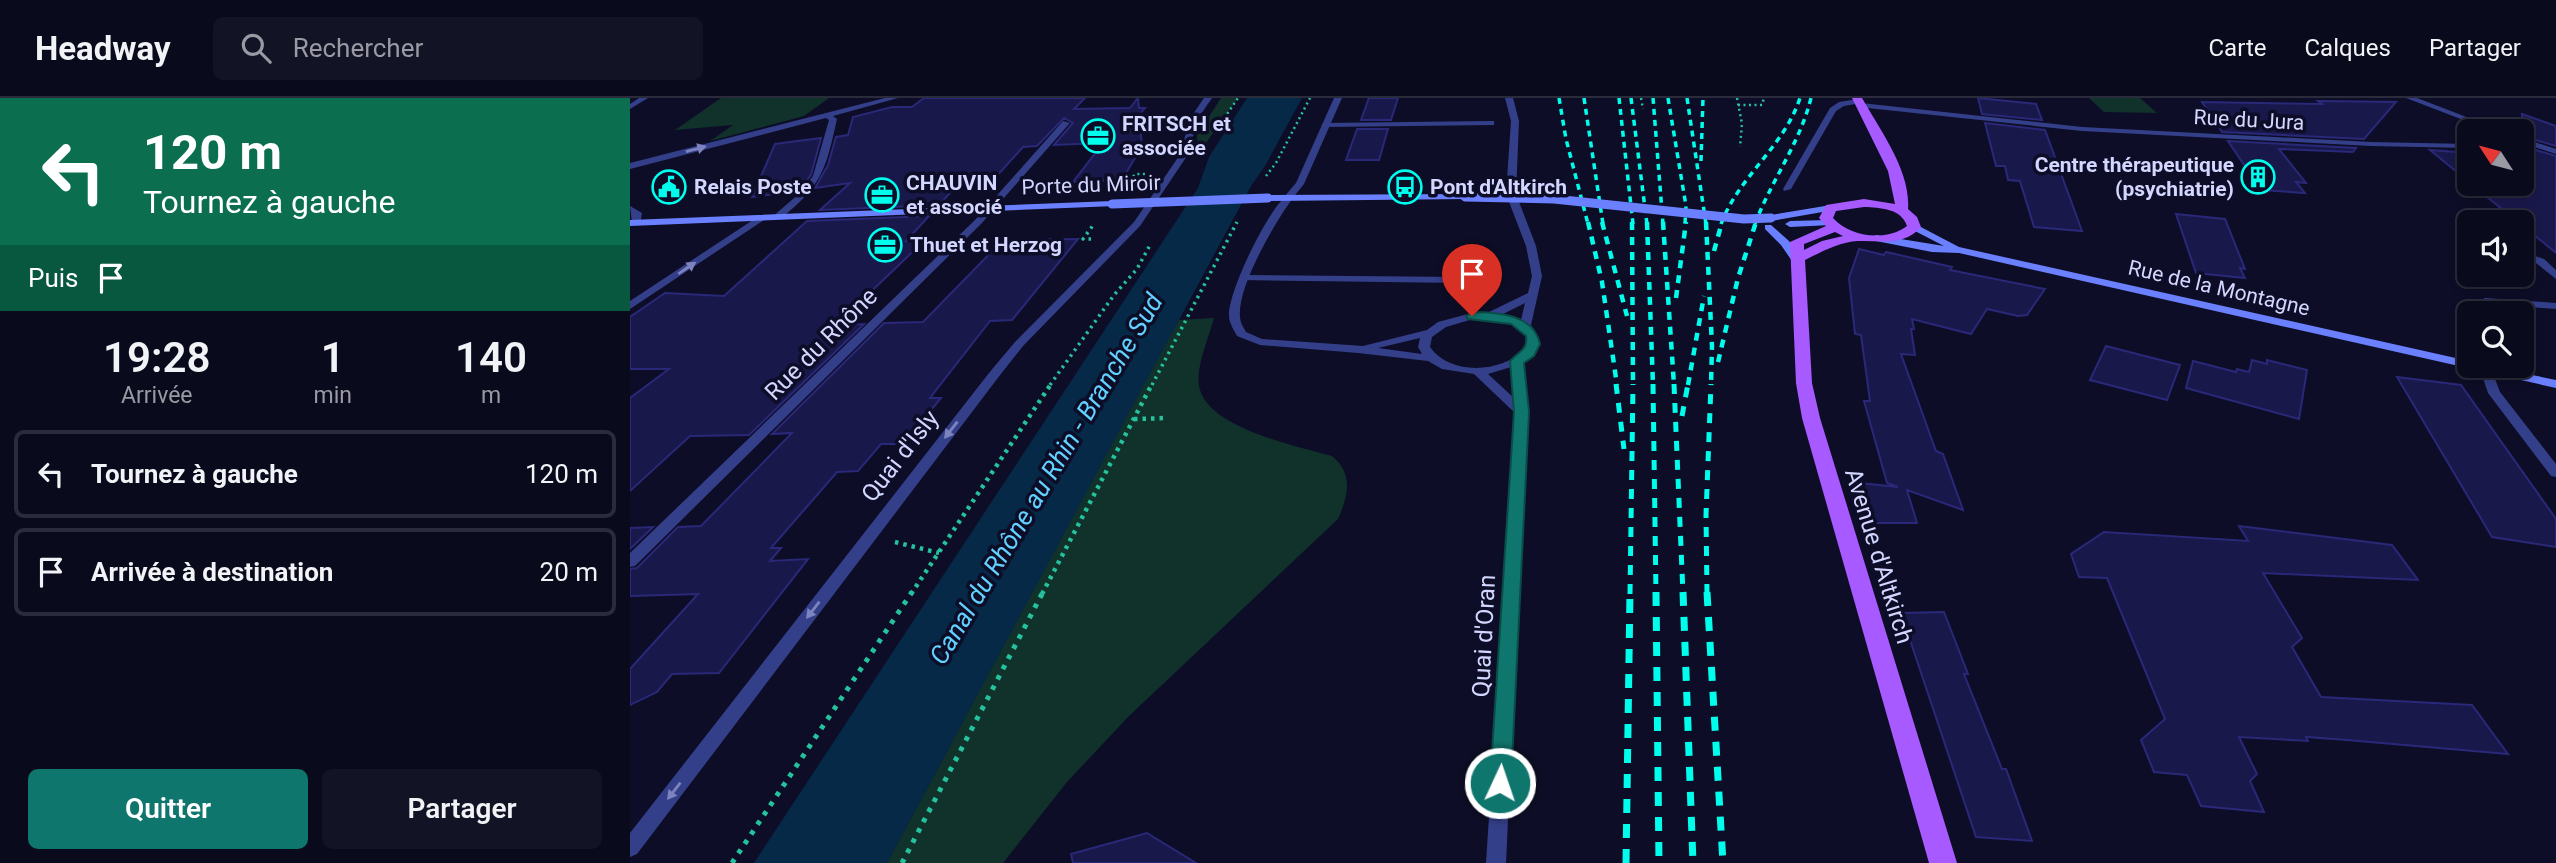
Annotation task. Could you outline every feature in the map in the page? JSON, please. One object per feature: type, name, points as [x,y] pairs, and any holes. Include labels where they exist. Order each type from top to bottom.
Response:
[{"type":"main road","points":[[1858,101],[1903,195],[1901,211]]},
{"type":"main road","points":[[1864,203],[1884,188],[1894,172]]},
{"type":"main road","name":"Porte du Miroir","points":[[633,223],[1268,198],[1465,197],[1554,200],[1770,222]]},
{"type":"main road","points":[[1770,222],[1864,203],[1901,211],[1909,216],[1913,227],[1900,236],[1868,237],[1827,244],[1796,259]]},
{"type":"main road","points":[[1831,208],[1826,213],[1831,225]]},
{"type":"main road","points":[[1770,222],[1831,225],[1868,237]]},
{"type":"main road","points":[[1770,222],[1796,259]]},
{"type":"main road","points":[[1796,259],[1797,242],[1831,225]]},
{"type":"main road","name":"Rue de la Montagne","points":[[1913,227],[1959,250]]},
{"type":"main road","name":"Rue de la Montagne","points":[[1868,237],[1932,249],[1959,250],[2457,363]]},
{"type":"main road","name":"Avenue d'Altkirch","points":[[1796,259],[1804,383],[1811,418],[1943,863]]},
{"type":"main road","name":"Rue de la Montagne","points":[[2528,378],[2556,384]]},
{"type":"street","points":[[630,107],[643,98]]},
{"type":"street","points":[[630,166],[894,98]]},
{"type":"street","name":"Quai d'Isly","points":[[630,848],[1019,344],[1137,224],[1183,156],[1195,117],[1208,98]]},
{"type":"street","points":[[1338,98],[1300,184],[1266,230],[1245,278],[1234,317],[1241,334],[1260,342],[1358,349],[1428,358],[1448,368],[1478,371],[1517,361],[1529,353],[1534,344],[1532,334],[1525,326],[1490,316],[1454,319],[1428,333],[1358,349]]},
{"type":"street","points":[[1509,98],[1515,121],[1511,194],[1536,262],[1537,276],[1525,326]]},
{"type":"street","points":[[2410,98],[2467,119]]},
{"type":"street","points":[[1787,189],[1793,174],[1833,110],[1842,104],[1858,101]]},
{"type":"street","name":"Rue du Jura","points":[[1858,101],[2082,129],[2457,146]]},
{"type":"street","points":[[777,217],[809,191],[819,177],[833,119],[826,116]]},
{"type":"street","name":"Rue du Rhône","points":[[630,562],[991,209],[1066,123]]},
{"type":"street","points":[[1325,125],[1490,123]]},
{"type":"street","points":[[2534,144],[2556,152]]},
{"type":"street","points":[[2534,146],[2556,146]]},
{"type":"street","points":[[630,209],[637,213],[633,223]]},
{"type":"street","points":[[630,306],[762,218]]},
{"type":"street","points":[[2534,259],[2556,276]]},
{"type":"street","points":[[1245,278],[1461,280]]},
{"type":"street","points":[[1490,316],[1532,295]]},
{"type":"street","points":[[2534,304],[2556,306]]},
{"type":"street","points":[[1428,333],[1422,341],[1422,350],[1428,358]]},
{"type":"street","name":"Quai d'Oran","points":[[1496,863],[1521,412],[1517,361]]},
{"type":"street","points":[[1478,371],[1521,412]]},
{"type":"street","points":[[2484,378],[2556,473]]},
{"type":"path","points":[[1263,179],[1276,163],[1310,98]]},
{"type":"path","points":[[1642,98],[1643,109]]},
{"type":"path","points":[[1737,98],[1742,124],[1740,147]]},
{"type":"path","points":[[1750,105],[1751,98]]},
{"type":"path","points":[[1738,104],[1762,105],[1763,98]]},
{"type":"path","points":[[902,863],[1240,216]]},
{"type":"path","points":[[732,863],[1052,382],[1114,295],[1137,269],[1152,241],[1141,237]]},
{"type":"path","points":[[1134,419],[1167,418]]},
{"type":"path","points":[[866,541],[898,542],[939,553]]},
{"type":"green space","points":[[721,98],[829,98],[804,116],[710,141],[733,125],[675,130]]},
{"type":"green space","points":[[1221,98],[1238,98],[1198,154],[1197,135]]},
{"type":"green space","points":[[2089,98],[2140,98],[2157,113],[2104,112]]},
{"type":"green space","points":[[1214,318],[1199,370],[1199,386],[1205,401],[1235,424],[1255,433],[1332,456],[1344,470],[1347,486],[1338,519],[1129,716],[1067,782],[1003,863],[887,863],[1178,320]]},
{"type":"water","name":"Canal du Rhône au Rhin - Branche Sud","points":[[1247,98],[1302,98],[1251,186],[887,863],[754,863],[1198,188],[1209,157]]},
{"type":"building","points":[[924,98],[1085,98],[1074,109],[1130,108],[1138,98],[1139,108],[1145,108],[1139,115],[1142,146],[1122,180],[1073,182],[1103,143],[1054,145],[1073,123],[1064,118],[1037,146],[1023,147],[995,178],[963,179],[939,205],[820,210],[850,183],[815,188],[828,165],[836,137],[848,135],[853,117],[892,107],[912,107]]},
{"type":"building","points":[[1369,98],[1398,98],[1391,120],[1361,120]]},
{"type":"building","points":[[1978,98],[2036,104],[2042,120],[1982,114]]},
{"type":"building","points":[[2318,101],[2396,102],[2364,139],[2222,132],[2202,102],[2322,104]]},
{"type":"building","points":[[2522,114],[2556,126],[2556,146],[2534,140],[2534,119],[2522,119]]},
{"type":"building","points":[[1985,123],[2045,130],[2082,231],[2034,227],[2020,181],[2008,180],[2005,166],[1996,166]]},
{"type":"building","points":[[1357,129],[1388,129],[1379,160],[1346,160]]},
{"type":"building","points":[[821,138],[811,175],[798,191],[752,197],[775,144]]},
{"type":"building","points":[[2228,141],[2356,148],[2353,152],[2279,149],[2306,183],[2296,182],[2305,193],[2261,190]]},
{"type":"building","points":[[2430,150],[2457,152],[2457,172]]},
{"type":"building","points":[[2534,150],[2556,156],[2556,253],[2534,235],[2534,210],[2503,210],[2486,196],[2534,196]]},
{"type":"building","points":[[2176,214],[2225,219],[2245,269],[2240,268],[2245,278],[2196,273]]},
{"type":"building","points":[[929,216],[906,241],[924,241],[836,325],[864,324],[749,435],[690,436],[630,491],[630,398],[669,369],[630,369],[630,317],[665,293],[724,296],[807,221]]},
{"type":"building","points":[[1078,239],[1012,320],[990,321],[930,398],[941,398],[913,432],[907,434],[899,444],[881,444],[858,471],[837,472],[771,548],[781,548],[770,561],[808,559],[719,673],[672,674],[657,692],[630,705],[630,669],[698,594],[630,596],[630,569],[637,568],[678,527],[701,526],[792,433],[772,434],[884,323],[923,322],[1003,240]]},
{"type":"building","points":[[1859,249],[1884,255],[1886,252],[1952,267],[1950,270],[2045,289],[2027,315],[2018,316],[1987,309],[1971,334],[1912,319],[1915,355],[1901,354],[1936,451],[1943,454],[1963,510],[1907,490],[1917,523],[1871,523],[1859,483],[1898,487],[1887,483],[1864,401],[1870,401],[1861,335],[1855,334],[1849,278]]},
{"type":"building","points":[[2106,346],[2180,365],[2167,400],[2090,380]]},
{"type":"building","points":[[2252,360],[2267,364],[2267,360],[2307,370],[2299,419],[2186,388],[2193,361],[2236,372],[2237,369],[2249,372]]},
{"type":"building","points":[[2397,377],[2461,385],[2556,519],[2556,547],[2492,537]]},
{"type":"building","points":[[2239,526],[2392,545],[2418,580],[2263,573],[2302,638],[2292,647],[2321,697],[2472,705],[2508,754],[2306,737],[2308,741],[2239,737],[2257,774],[2250,781],[2264,812],[2201,806],[2187,775],[2154,772],[2141,740],[2165,719],[2107,578],[2079,577],[2071,554],[2104,532],[2248,541]]},
{"type":"building","points":[[653,527],[630,549],[630,528]]},
{"type":"building","points":[[1944,612],[1968,674],[1964,674],[2002,769],[2006,769],[2032,841],[1976,837],[1901,613]]},
{"type":"building","points":[[1147,833],[1196,863],[1073,863],[1071,854]]},
{"type":"railway","points":[[1559,98],[1566,139],[1588,224]]},
{"type":"railway","points":[[1584,98],[1603,224]]},
{"type":"railway","points":[[1619,98],[1633,224]]},
{"type":"railway","points":[[1631,98],[1647,224]]},
{"type":"railway","points":[[1653,98],[1663,224]]},
{"type":"railway","points":[[1668,98],[1686,206],[1685,224]]},
{"type":"railway","points":[[1687,98],[1706,224]]},
{"type":"railway","points":[[1701,161],[1703,98]]},
{"type":"railway","points":[[1721,224],[1739,191],[1783,132],[1800,98]]},
{"type":"railway","points":[[1755,224],[1800,131],[1811,98]]},
{"type":"railway","points":[[1588,222],[1602,282],[1617,385]]},
{"type":"railway","points":[[1602,222],[1627,316]]},
{"type":"railway","points":[[1632,222],[1633,384]]},
{"type":"railway","points":[[1647,222],[1653,385]]},
{"type":"railway","points":[[1663,222],[1674,385]]},
{"type":"railway","points":[[1676,298],[1686,222]]},
{"type":"railway","points":[[1706,222],[1712,346],[1711,385]]},
{"type":"railway","points":[[1714,251],[1722,222]]},
{"type":"railway","points":[[1718,362],[1738,278],[1756,222]]},
{"type":"railway","points":[[1688,385],[1704,296]]},
{"type":"railway","points":[[1616,384],[1624,449]]},
{"type":"railway","points":[[1630,594],[1633,384]]},
{"type":"railway","points":[[1653,384],[1656,594]]},
{"type":"railway","points":[[1674,384],[1683,594]]},
{"type":"railway","points":[[1682,416],[1688,384]]},
{"type":"railway","points":[[1707,594],[1706,515],[1711,384]]},
{"type":"railway","points":[[1626,863],[1630,592]]},
{"type":"railway","points":[[1656,592],[1659,863]]},
{"type":"railway","points":[[1683,592],[1693,863]]},
{"type":"railway","points":[[1707,592],[1723,863]]},
{"type":"place","name":"FRITSCH et associée","points":[[1098,136]]},
{"type":"place","name":"Centre thérapeutique (psychiatrie)","points":[[2258,177]]},
{"type":"place","name":"Relais Poste","points":[[669,187]]},
{"type":"place","name":"Pont d'Altkirch","points":[[1405,187]]},
{"type":"place","name":"CHAUVIN et associé","points":[[882,195]]},
{"type":"place","name":"Thuet et Herzog","points":[[885,245]]},
{"type":"route","points":[[1472,316],[1515,321],[1525,326],[1532,334],[1534,344],[1529,353],[1517,361],[1521,412],[1500,783]]}]
